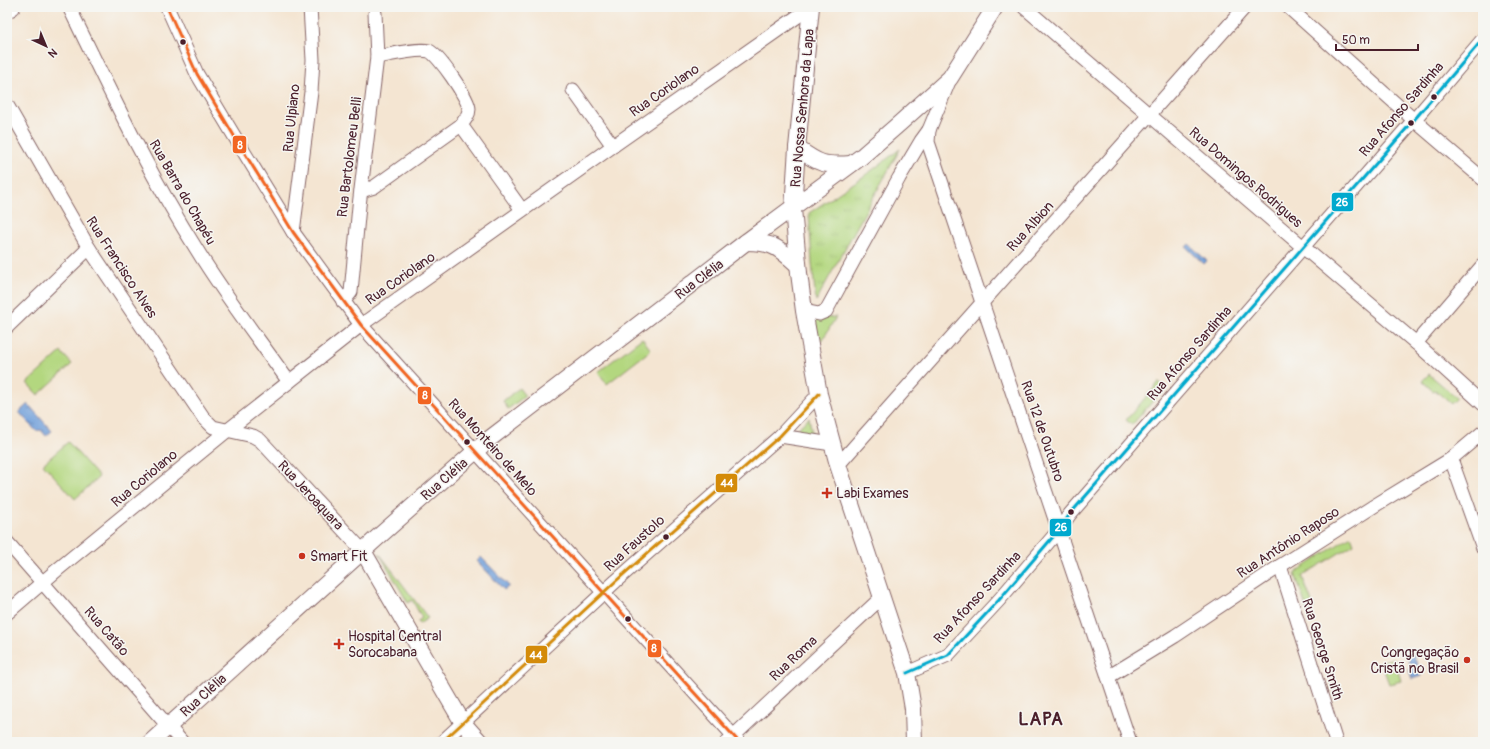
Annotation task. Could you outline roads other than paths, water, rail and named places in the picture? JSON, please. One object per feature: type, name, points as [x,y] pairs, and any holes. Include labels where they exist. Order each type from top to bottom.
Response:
[{"type":"main road","points":[[7,10],[12,7]]},
{"type":"main road","name":"Rua Nossa Senhora da Lapa","points":[[804,311],[793,209],[797,148],[811,7]]},
{"type":"main road","name":"Rua Clélia","points":[[151,742],[475,451],[746,242],[793,209],[851,164],[900,123],[950,78],[995,7]]},
{"type":"main road","points":[[797,148],[812,159],[825,165],[833,166],[851,164]]},
{"type":"main road","points":[[746,242],[761,242],[772,245],[785,253],[798,265]]},
{"type":"main road","points":[[804,311],[819,394],[832,444],[881,598],[907,672],[913,709],[914,742]]},
{"type":"main road","name":"Rua Jeroaquara","points":[[363,551],[463,723],[477,740]]},
{"type":"street","name":"Rua Barra do Chapéu","points":[[68,7],[123,118],[197,250],[236,309],[289,382]]},
{"type":"street","name":"Rua Monteiro de Melo","points":[[167,7],[197,74],[293,232],[343,302],[361,325],[603,593],[733,740]]},
{"type":"street","name":"Rua Ulpiano","points":[[293,232],[311,92],[313,60],[310,7]]},
{"type":"street","name":"Rua Coriolano","points":[[7,613],[228,430],[361,325],[811,7]]},
{"type":"street","name":"Rua Domingos Rodrigues","points":[[1024,7],[1303,248],[1416,343],[1483,404]]},
{"type":"street","name":"Rua Albion","points":[[838,465],[1245,7]]},
{"type":"street","points":[[1288,7],[1414,120],[1483,179]]},
{"type":"street","name":"Rua Bartolomeu Belli","points":[[343,302],[351,292],[377,57],[375,13]]},
{"type":"street","name":"Rua Afonso Sardinha","points":[[907,672],[948,655],[999,600],[1058,532],[1075,508],[1303,248],[1483,38]]},
{"type":"street","points":[[361,191],[374,187],[461,125],[468,114],[469,109],[468,103],[443,65],[433,53],[422,50],[377,57]]},
{"type":"street","points":[[804,311],[819,314],[826,311],[899,178],[929,130],[950,78]]},
{"type":"street","points":[[573,90],[613,146]]},
{"type":"street","name":"Rua Francisco Alves","points":[[7,105],[89,248],[203,417],[213,427],[228,430]]},
{"type":"street","points":[[461,125],[522,210]]},
{"type":"street","name":"Rua 12 de Outubro","points":[[929,130],[928,142],[983,303],[1058,532],[1130,742]]},
{"type":"street","points":[[8,324],[89,248]]},
{"type":"street","points":[[1416,343],[1483,265]]},
{"type":"street","name":"Rua Faustolo","points":[[442,742],[603,593],[780,436],[819,394]]},
{"type":"street","name":"Rua Jeroaquara","points":[[228,430],[252,436],[260,440],[363,551]]},
{"type":"street","name":"Rua Antônio Raposo","points":[[1108,677],[1175,636],[1280,566],[1452,459],[1483,432]]},
{"type":"street","points":[[780,436],[832,444]]},
{"type":"street","points":[[1452,459],[1483,548]]},
{"type":"street","name":"Rua Catão","points":[[7,542],[182,742]]},
{"type":"street","name":"Rua George Smith","points":[[1280,566],[1336,742]]},
{"type":"street","name":"Rua Roma","points":[[733,740],[881,598]]},
{"type":"water","points":[[1189,244],[1207,261],[1204,264],[1186,247]]},
{"type":"water","points":[[28,404],[52,431],[46,436],[41,430],[36,431],[19,412]]},
{"type":"water","points":[[481,557],[509,586],[504,590],[477,561]]},
{"type":"water","points":[[1413,653],[1421,676],[1412,679],[1409,670],[1412,669],[1407,655]]},
{"type":"place","name":"Labi Exames","points":[[827,493]]},
{"type":"place","name":"Smart Fit","points":[[302,556]]},
{"type":"place","name":"Hospital Central Sorocabana","points":[[339,644]]},
{"type":"place","name":"Congregação Cristã no Brasil","points":[[1467,660]]},
{"type":"district","name":"LAPA","points":[[1041,719]]}]
